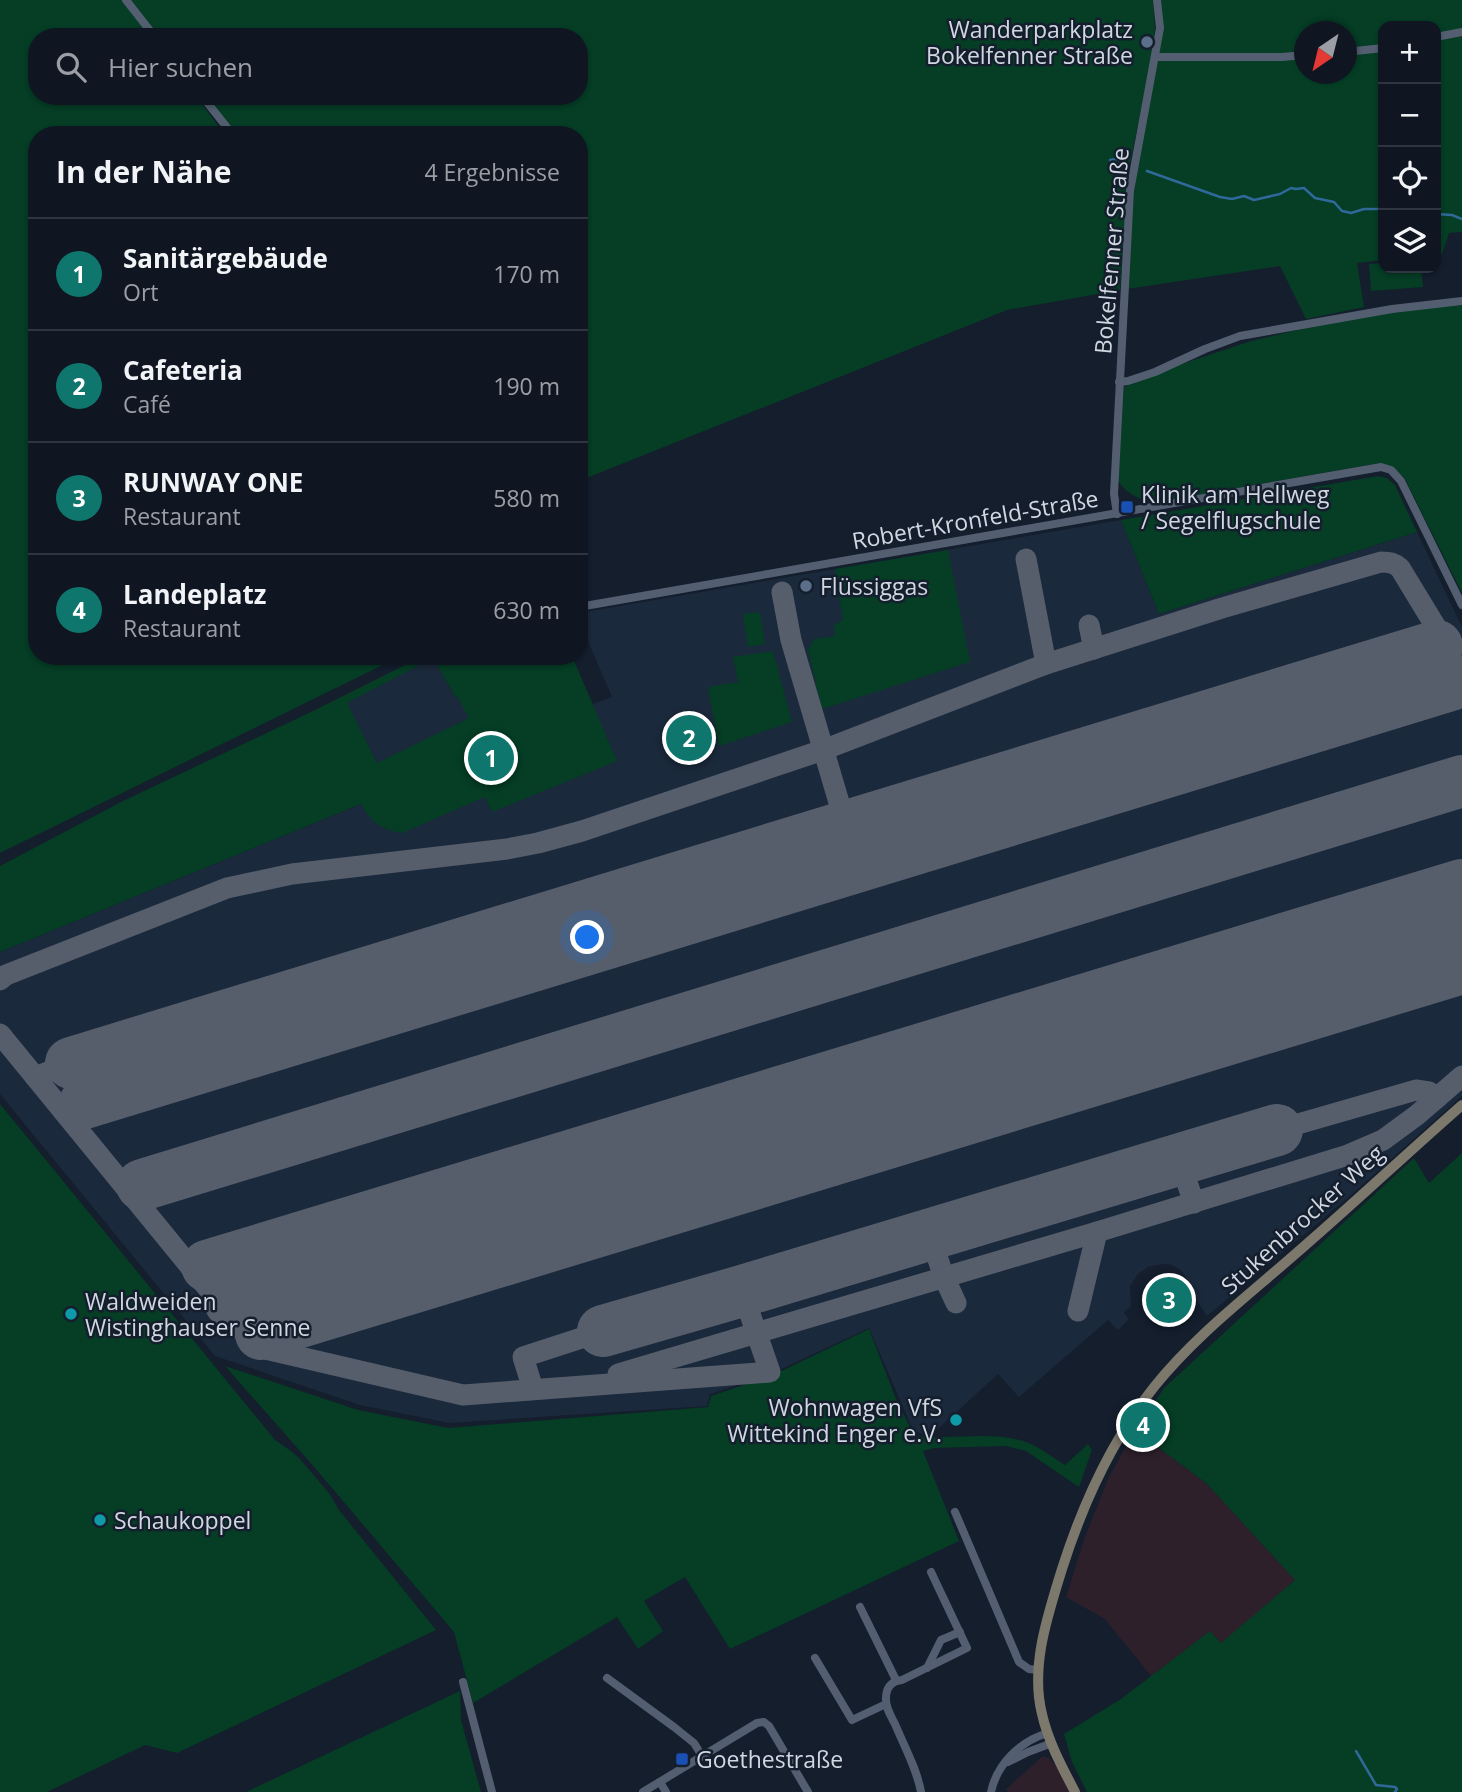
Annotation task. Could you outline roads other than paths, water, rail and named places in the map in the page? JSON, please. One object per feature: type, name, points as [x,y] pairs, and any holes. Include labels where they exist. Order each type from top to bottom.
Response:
[{"type":"street","points":[[126,0],[148,28]]},
{"type":"street","name":"Bokelfenner Straße","points":[[1116,514],[1114,494],[1130,191],[1160,28],[1157,0]]},
{"type":"street","points":[[1441,36],[1462,32]]},
{"type":"street","points":[[1357,51],[1378,49]]},
{"type":"street","points":[[1155,57],[1294,56]]},
{"type":"street","points":[[209,105],[226,126]]},
{"type":"street","name":"Bokelfenner Straße","points":[[1119,382],[1155,372],[1205,348],[1240,336],[1392,309],[1462,301]]},
{"type":"street","name":"Robert-Kronfeld-Straße","points":[[588,605],[1386,467],[1401,481],[1462,606]]},
{"type":"street","name":"Stukenbrocker Weg","points":[[1075,1792],[1042,1714],[1039,1670],[1052,1601],[1074,1534],[1094,1483],[1111,1451],[1155,1386],[1205,1333],[1462,1105]]},
{"type":"street","points":[[955,1512],[1019,1662],[1029,1669],[1039,1670]]},
{"type":"street","points":[[922,1792],[886,1704],[886,1695],[889,1686],[896,1680],[902,1680],[967,1648],[931,1572]]},
{"type":"street","points":[[860,1607],[896,1680]]},
{"type":"street","points":[[927,1668],[941,1640],[960,1632]]},
{"type":"street","points":[[815,1658],[852,1720],[886,1704]]},
{"type":"street","points":[[607,1678],[694,1743],[702,1756]]},
{"type":"street","points":[[463,1682],[492,1792]]},
{"type":"street","points":[[643,1792],[757,1723],[764,1722],[769,1726],[808,1792]]},
{"type":"street","points":[[991,1792],[994,1776],[1006,1764],[1050,1738]]},
{"type":"street","points":[[660,1782],[666,1792]]},
{"type":"waterway","points":[[1110,160],[1117,159],[1123,163]]},
{"type":"waterway","points":[[1147,171],[1232,199],[1244,196],[1254,200],[1280,194],[1291,188],[1304,188],[1315,198],[1334,202],[1342,211],[1351,213],[1378,209]]},
{"type":"waterway","points":[[1441,214],[1462,219]]},
{"type":"waterway","points":[[1356,1751],[1376,1785],[1395,1787],[1395,1792]]},
{"type":"place","name":"Wanderparkplatz Bokelfenner Straße","points":[[1147,42]]},
{"type":"place","name":"Klinik am Hellweg / Segelflugschule","points":[[1127,507]]},
{"type":"place","name":"Flüssiggas","points":[[806,586]]},
{"type":"place","name":"Cafeteria","points":[[689,738]]},
{"type":"place","name":"Sanitärgebäude","points":[[491,758]]},
{"type":"place","name":"RUNWAY ONE","points":[[1169,1300]]},
{"type":"place","name":"Waldweiden Wistinghauser Senne","points":[[71,1314]]},
{"type":"place","name":"Wohnwagen VfS Wittekind Enger e.V.","points":[[956,1420]]},
{"type":"place","name":"Landeplatz","points":[[1143,1425]]},
{"type":"place","name":"Schaukoppel","points":[[100,1520]]},
{"type":"place","name":"Goethestraße","points":[[682,1759]]}]
